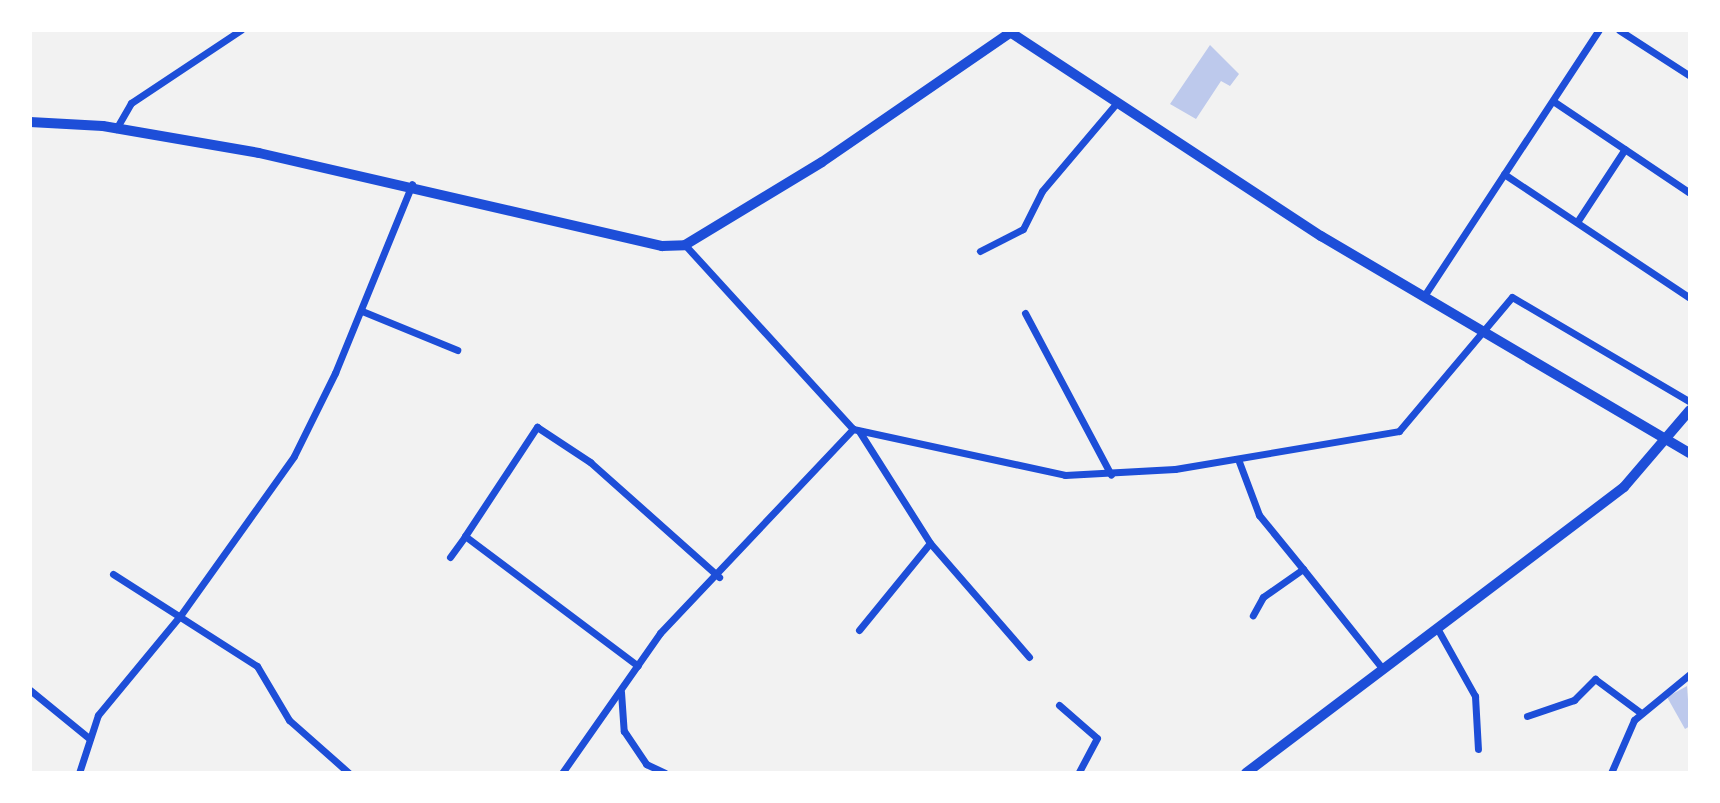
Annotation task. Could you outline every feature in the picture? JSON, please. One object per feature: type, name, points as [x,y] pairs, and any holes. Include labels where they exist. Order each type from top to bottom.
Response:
[{"type":"main road","points":[[1010,31],[1115,105],[1424,296],[1690,453]]},
{"type":"main road","points":[[1246,773],[1604,503],[1669,440],[1690,410]]},
{"type":"street","points":[[116,129],[131,103],[241,30]]},
{"type":"street","points":[[1424,296],[1599,30]]},
{"type":"street","points":[[1619,30],[1690,76]]},
{"type":"street","points":[[30,122],[116,129],[412,184],[662,246],[685,246],[822,162],[1010,31]]},
{"type":"street","points":[[1553,101],[1690,193]]},
{"type":"street","points":[[980,251],[1023,229],[1042,191],[1115,105]]},
{"type":"street","points":[[1577,222],[1625,149]]},
{"type":"street","points":[[1504,174],[1690,298]]},
{"type":"street","points":[[79,773],[98,715],[180,616],[294,456],[362,311],[412,184]]},
{"type":"street","points":[[685,246],[856,430],[930,543],[1029,657]]},
{"type":"street","points":[[856,430],[1065,475],[1111,475],[1238,459],[1399,431],[1486,333],[1513,297],[1690,402]]},
{"type":"street","points":[[362,311],[457,350]]},
{"type":"street","points":[[1025,313],[1111,475]]},
{"type":"street","points":[[450,557],[537,427],[590,462],[719,577]]},
{"type":"street","points":[[562,773],[660,633],[719,577],[856,430]]},
{"type":"street","points":[[1238,459],[1259,515],[1382,668]]},
{"type":"street","points":[[465,536],[638,666]]},
{"type":"street","points":[[859,629],[930,543]]},
{"type":"street","points":[[1253,615],[1263,597],[1303,569]]},
{"type":"street","points":[[113,573],[257,666],[289,720],[349,773]]},
{"type":"street","points":[[1437,628],[1475,696],[1478,749]]},
{"type":"street","points":[[1611,773],[1641,713],[1690,675]]},
{"type":"street","points":[[1527,716],[1574,700],[1595,679],[1641,713]]},
{"type":"street","points":[[30,690],[90,739]]},
{"type":"street","points":[[621,690],[624,731],[646,764],[665,773]]},
{"type":"street","points":[[1059,705],[1097,738],[1078,773]]},
{"type":"building","points":[[1210,45],[1239,74],[1230,86],[1221,81],[1196,119],[1170,104]]},
{"type":"building","points":[[1687,686],[1690,726],[1685,729],[1667,697]]}]
